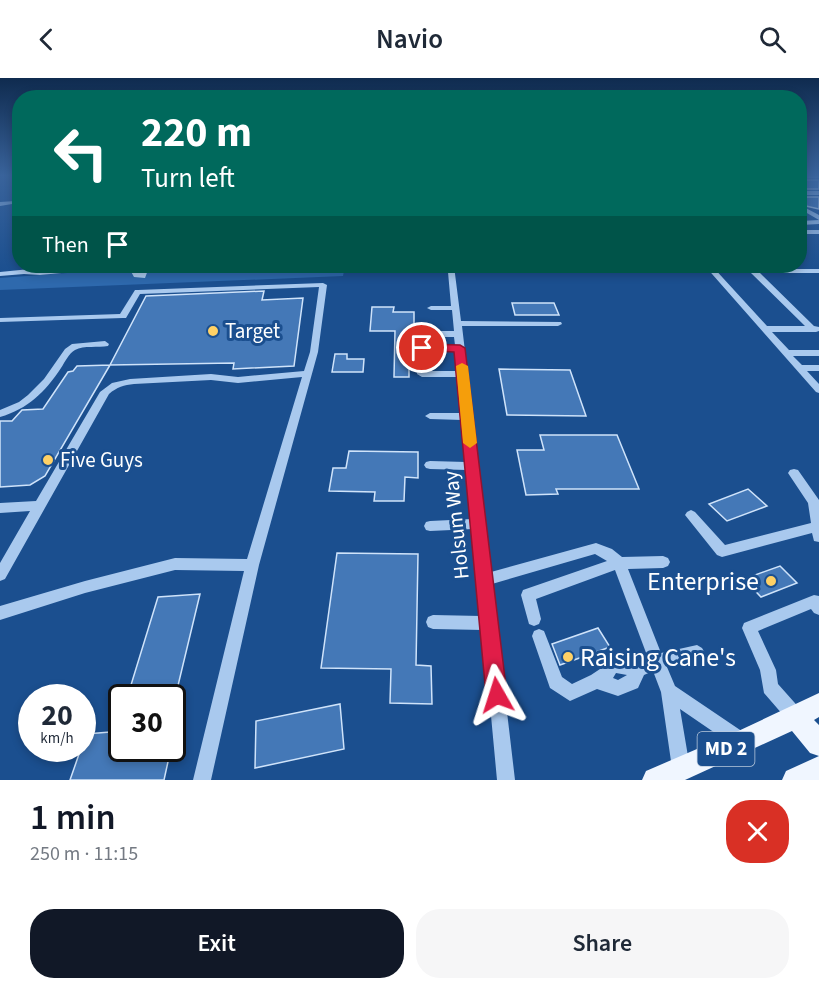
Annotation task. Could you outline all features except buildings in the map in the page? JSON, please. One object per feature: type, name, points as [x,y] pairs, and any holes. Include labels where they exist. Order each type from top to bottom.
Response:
[{"type":"main road","name":"MD 2","points":[[655,780],[743,742],[819,705]]},
{"type":"main road","points":[[796,717],[819,744]]},
{"type":"main road","points":[[795,780],[819,769]]},
{"type":"street","points":[[137,273],[142,276]]},
{"type":"street","points":[[0,320],[123,316],[144,283],[143,273]]},
{"type":"street","name":"Holsum Way","points":[[452,273],[506,780]]},
{"type":"street","points":[[715,273],[819,390]]},
{"type":"street","points":[[757,273],[816,329]]},
{"type":"street","points":[[138,292],[323,285],[314,352],[252,565],[202,780]]},
{"type":"street","points":[[430,308],[455,308]]},
{"type":"street","points":[[456,323],[558,324]]},
{"type":"street","points":[[765,329],[816,329]]},
{"type":"street","points":[[432,334],[458,334]]},
{"type":"street","points":[[0,414],[13,411],[33,398],[68,351],[75,346],[105,344]]},
{"type":"street","points":[[460,348],[422,348],[422,374],[462,374]]},
{"type":"street","points":[[786,353],[819,353]]},
{"type":"street","points":[[800,368],[819,368]]},
{"type":"street","points":[[0,575],[105,392],[112,386],[121,382],[134,381],[211,377],[238,380],[308,374]]},
{"type":"street","points":[[430,416],[467,417]]},
{"type":"street","points":[[430,465],[472,466]]},
{"type":"street","points":[[692,515],[722,551],[818,532],[814,502],[794,473]]},
{"type":"street","points":[[0,508],[38,506]]},
{"type":"street","points":[[430,526],[478,524]]},
{"type":"street","points":[[484,580],[596,548],[607,553],[619,563],[669,692],[681,769]]},
{"type":"street","points":[[534,619],[528,595],[619,563],[663,562]]},
{"type":"street","points":[[0,613],[175,564],[252,565]]},
{"type":"street","points":[[796,717],[770,687],[768,670],[749,628],[814,601],[819,608]]},
{"type":"street","points":[[433,622],[489,623]]},
{"type":"street","points":[[539,636],[556,682],[570,693],[609,673],[639,669],[697,652]]},
{"type":"street","points":[[609,673],[618,688],[632,682],[639,669]]},
{"type":"street","points":[[669,692],[743,742]]},
{"type":"shaded area","points":[[67,273],[344,273],[343,276],[0,290],[0,278]]},
{"type":"slow traffic","points":[[462,366],[470,443]]},
{"type":"place","name":"Target","points":[[213,331]]},
{"type":"place","name":"Five Guys","points":[[48,460]]},
{"type":"place","name":"Enterprise","points":[[771,581]]},
{"type":"place","name":"Raising Cane's","points":[[568,657]]},
{"type":"route","points":[[422,348],[460,348],[497,695]]}]
